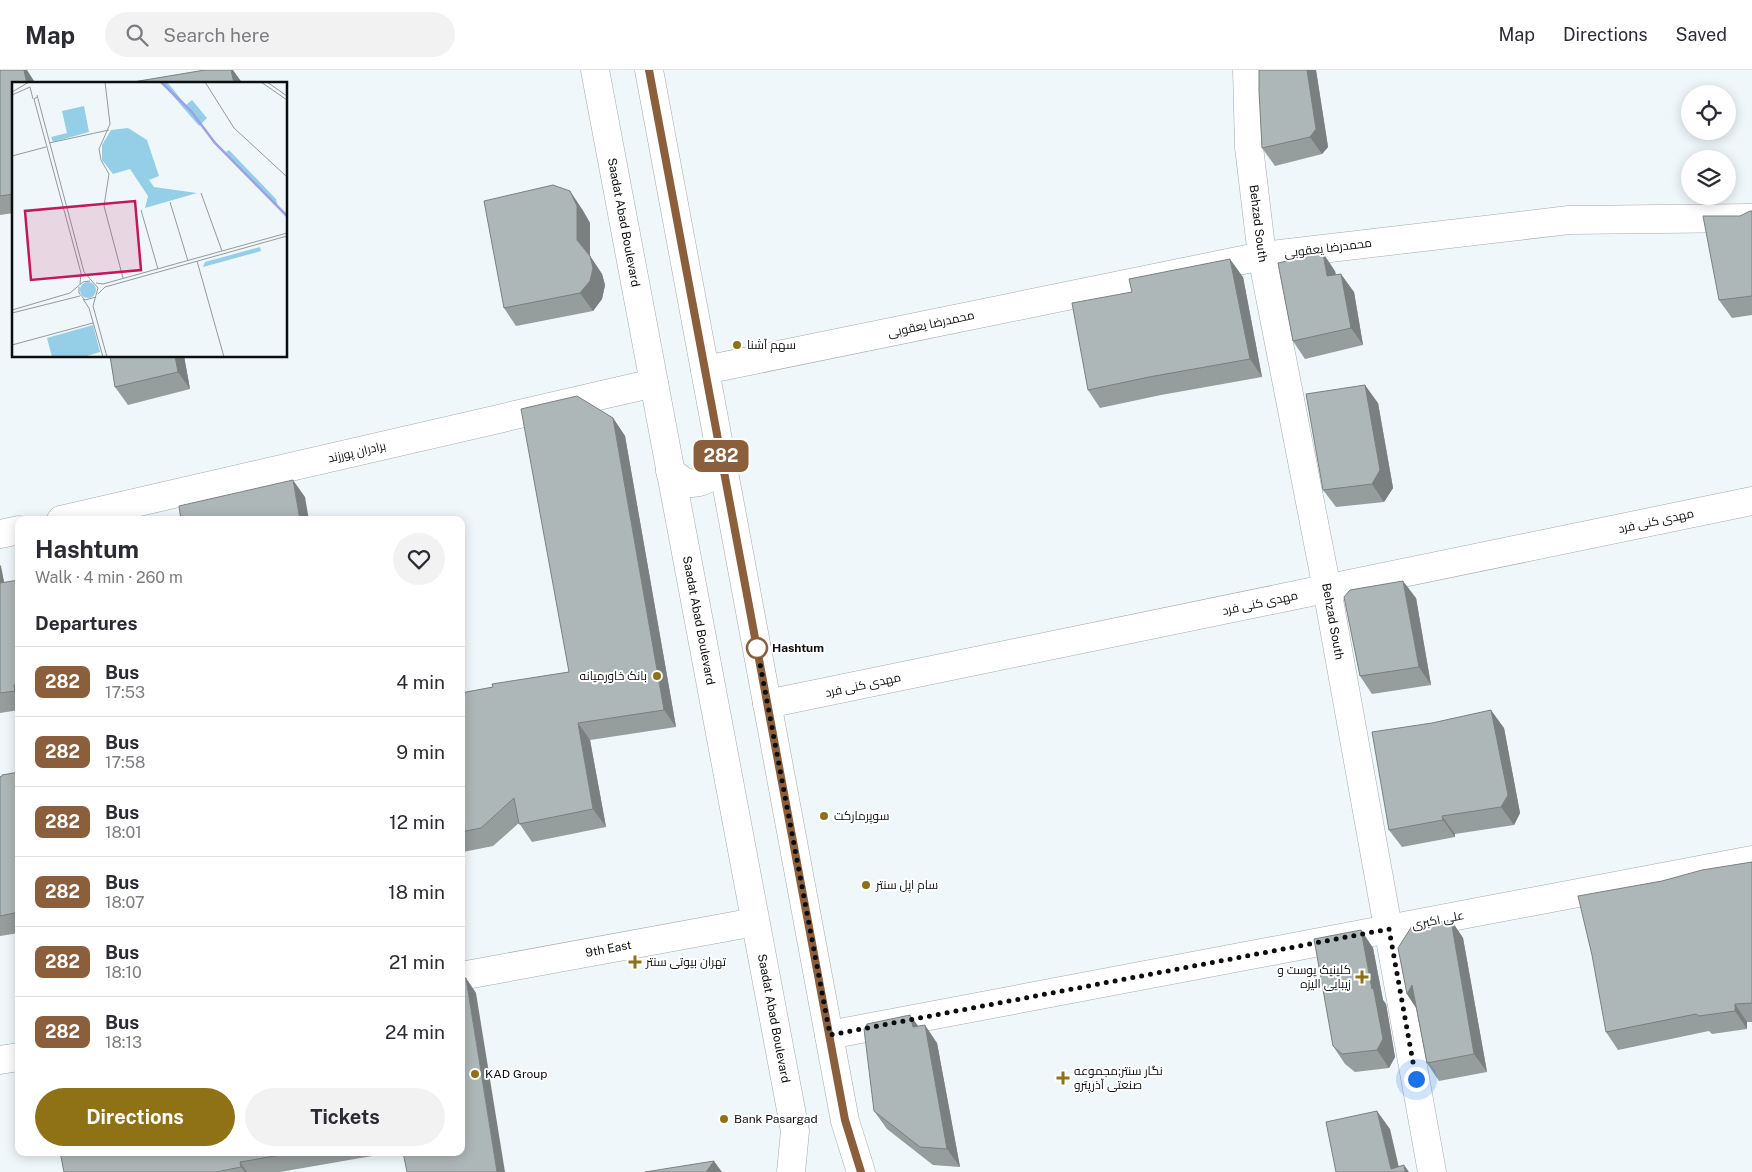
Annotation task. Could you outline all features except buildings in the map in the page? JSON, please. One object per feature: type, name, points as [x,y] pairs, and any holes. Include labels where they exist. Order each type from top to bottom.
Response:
[{"type":"street","name":"Saadat Abad Boulevard","points":[[595,70],[794,1131],[791,1172]]},
{"type":"street","points":[[649,70],[845,1120],[861,1172]]},
{"type":"street","name":"Behzad South","points":[[1247,70],[1249,147],[1262,256],[1327,589],[1432,1172]]},
{"type":"street","name":"محمدرضا یعقوبی","points":[[705,370],[1262,256],[1569,220],[1752,218]]},
{"type":"street","name":"برادران پورزند","points":[[78,516],[654,383]]},
{"type":"street","points":[[670,471],[685,482],[696,483],[709,479],[724,469]]},
{"type":"street","name":"مهدی کنی فرد","points":[[767,704],[1752,501]]},
{"type":"street","points":[[0,534],[15,531]]},
{"type":"street","name":"علی اکبری","points":[[830,1035],[1752,860]]},
{"type":"street","name":"9th East","points":[[465,975],[755,922]]},
{"type":"street","points":[[0,1060],[15,1057]]},
{"type":"bus line","name":"282","points":[[649,70],[845,1120],[861,1172]]},
{"type":"place","name":"سهم آشنا","points":[[737,345]]},
{"type":"place","name":"Hashtum","points":[[757,648]]},
{"type":"place","name":"بانک خاورمیانه","points":[[657,676]]},
{"type":"place","name":"سوپرمارکت","points":[[824,816]]},
{"type":"place","name":"سام اپل سنتر","points":[[866,885]]},
{"type":"place","name":"تهران بیوتی سنتر","points":[[635,962]]},
{"type":"place","name":"کلینیک پوست و زیبایی الیزه","points":[[1362,977]]},
{"type":"place","name":"KAD Group","points":[[475,1074]]},
{"type":"place","name":"نگار سنتر;مجموعه صنعتی آذرپترو","points":[[1063,1078]]},
{"type":"place","name":"Bank Pasargad","points":[[724,1119]]},
{"type":"route","points":[[757,648],[830,1035],[1389,929],[1416,1079]]}]
